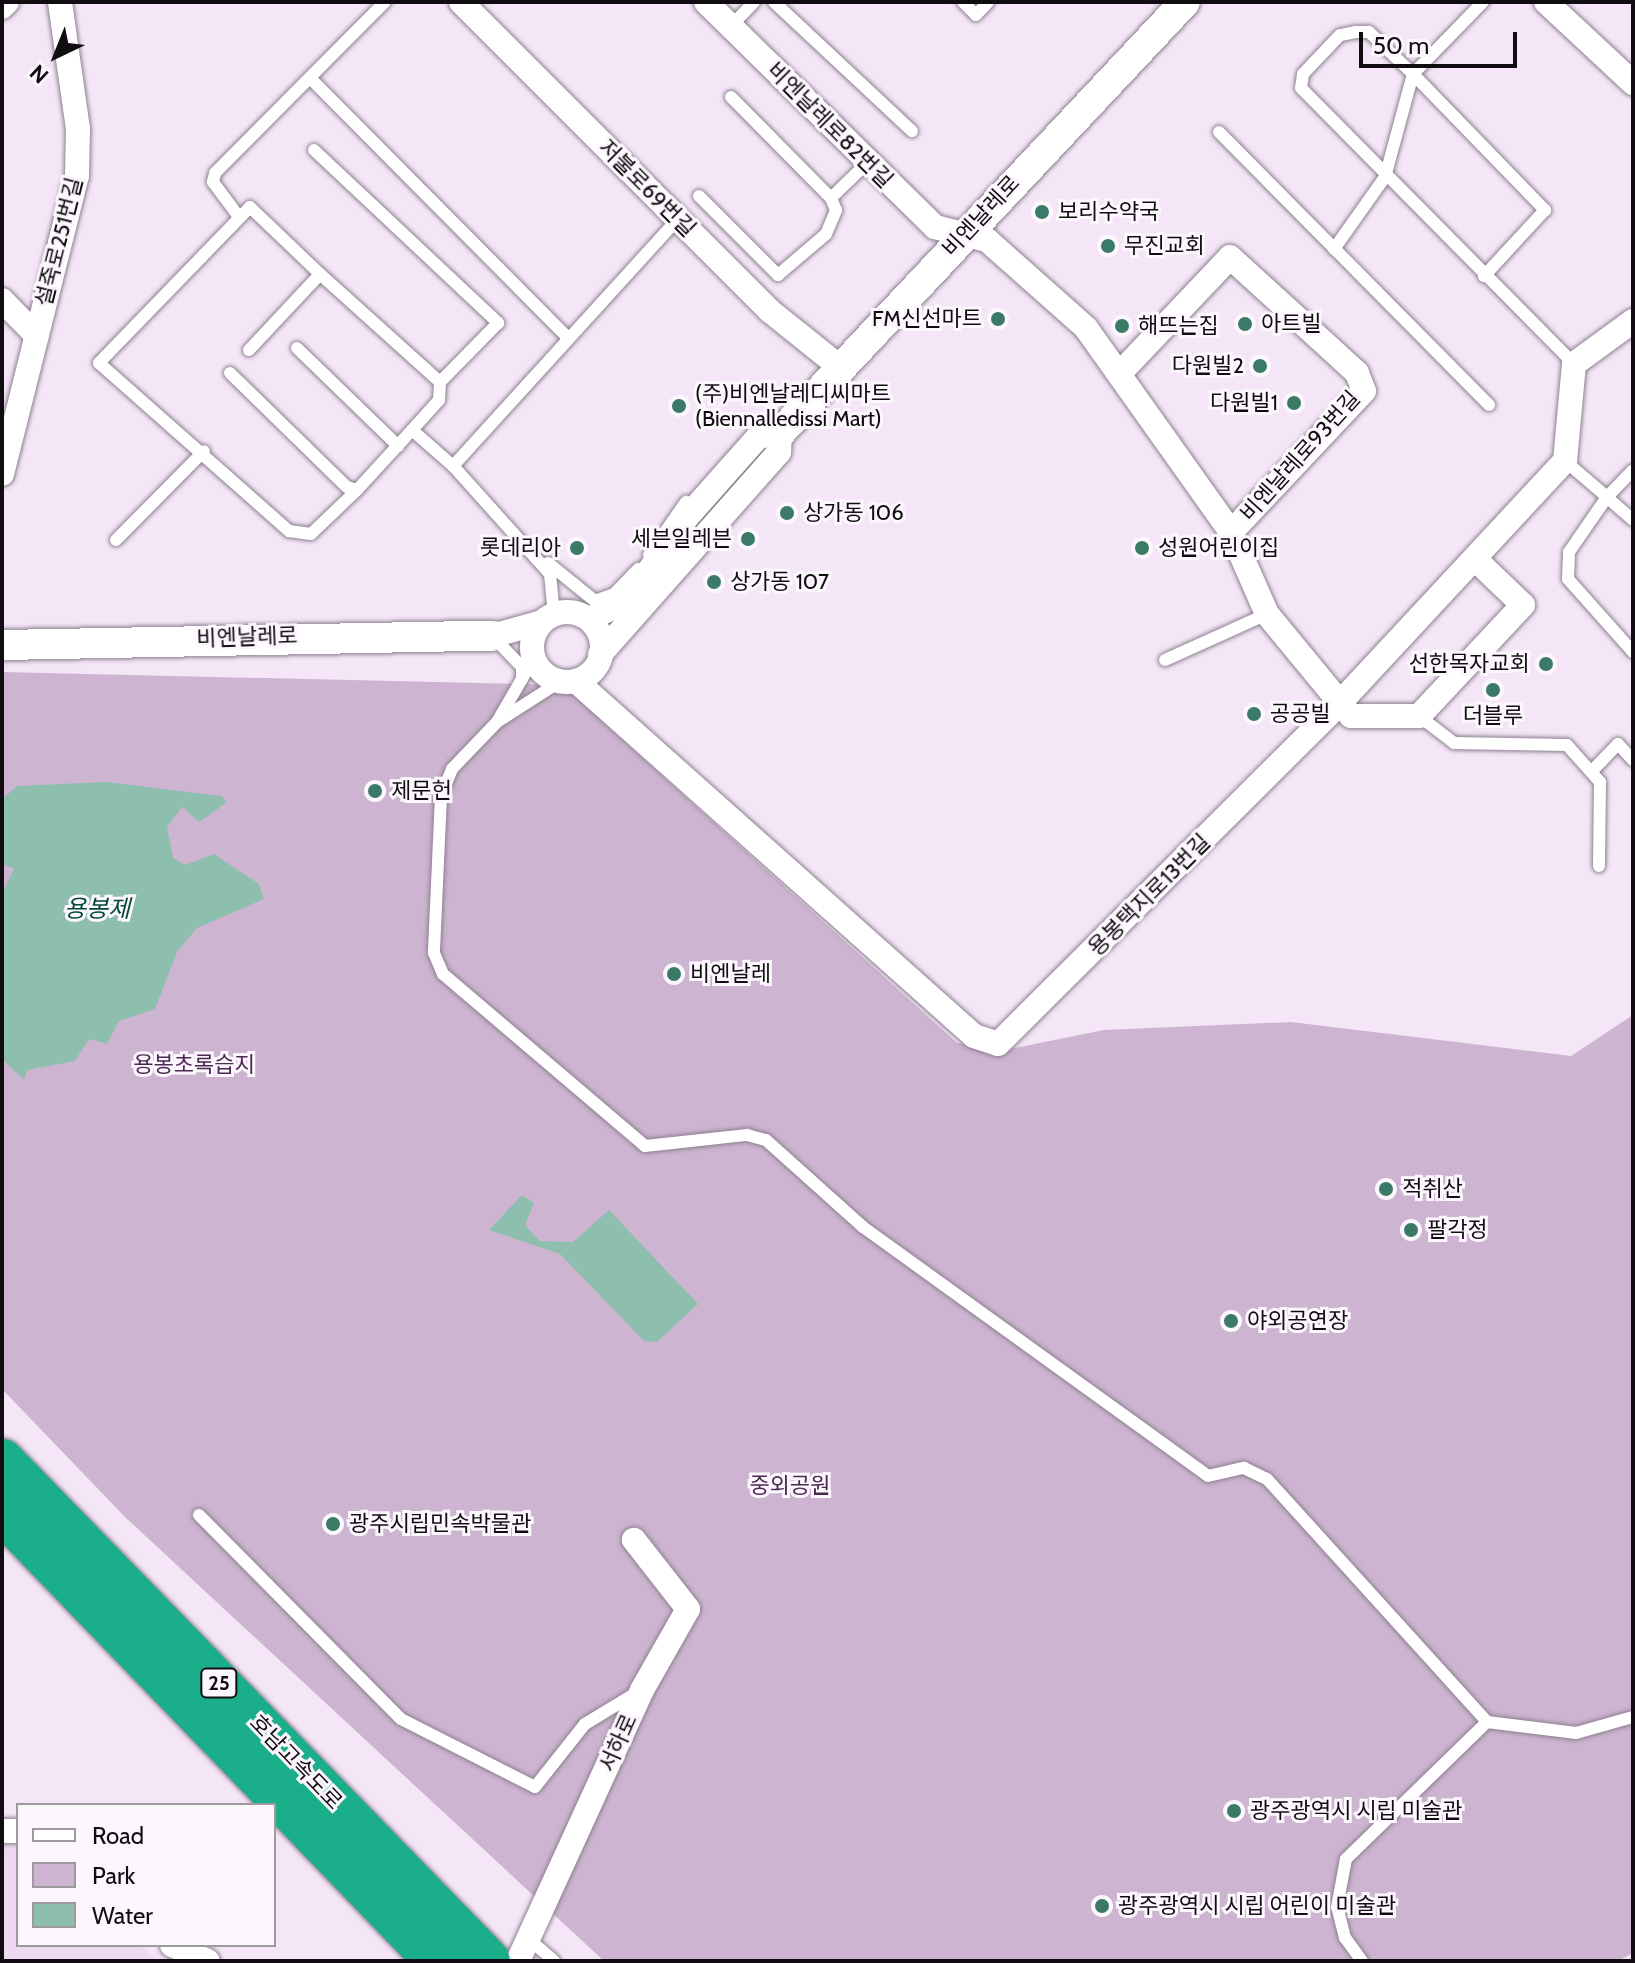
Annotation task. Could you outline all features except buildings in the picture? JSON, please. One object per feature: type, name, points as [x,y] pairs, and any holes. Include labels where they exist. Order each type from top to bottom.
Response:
[{"type":"highway","name":"호남고속도로","points":[[2,1461],[427,1933]]},
{"type":"highway","name":"호남고속도로","points":[[2,1511],[427,1933],[488,1961]]},
{"type":"street","points":[[2,7],[7,2]]},
{"type":"street","name":"설죽로251번길","points":[[37,336],[77,176],[78,129],[60,2]]},
{"type":"street","name":"저불로69번길","points":[[461,2],[678,219],[840,367]]},
{"type":"street","name":"비엔날레로82번길","points":[[706,2],[935,227],[961,236]]},
{"type":"street","name":"비엔날레로","points":[[590,619],[629,599],[687,517],[840,367],[1185,2]]},
{"type":"street","points":[[1546,2],[1633,83]]},
{"type":"street","name":"비엔날레로93번길","points":[[961,236],[999,248],[1086,328],[1121,372],[1231,532],[1267,614],[1337,706]]},
{"type":"street","name":"비엔날레로93번길","points":[[1121,372],[1230,257],[1357,373],[1364,391],[1231,532]]},
{"type":"street","name":"설죽로251번길","points":[[2,300],[37,336]]},
{"type":"street","points":[[1565,461],[1574,364],[1633,321]]},
{"type":"street","points":[[2,474],[37,336]]},
{"type":"street","name":"비엔날레로","points":[[600,654],[779,452],[770,435]]},
{"type":"street","name":"용봉택지로13번길","points":[[569,681],[974,1036],[998,1044],[1337,706],[1565,461]]},
{"type":"street","points":[[1337,706],[1361,720],[1419,716],[1523,605],[1475,559]]},
{"type":"street","points":[[533,655],[548,618]]},
{"type":"street","points":[[548,618],[590,619],[600,654],[569,681],[543,673],[533,655],[492,636],[548,618]]},
{"type":"street","name":"비엔날레로","points":[[2,645],[492,636]]},
{"type":"street","name":"서하로","points":[[518,1961],[642,1690],[688,1609],[634,1540]]},
{"type":"street","points":[[176,1947],[208,1961]]},
{"type":"lane","points":[[239,217],[213,182],[215,173],[385,2]]},
{"type":"lane","points":[[730,27],[754,2]]},
{"type":"lane","points":[[774,2],[912,131]]},
{"type":"lane","points":[[963,2],[976,15],[988,2]]},
{"type":"lane","points":[[1334,249],[1385,177],[1413,74],[1483,2]]},
{"type":"lane","points":[[1484,276],[1545,210],[1369,32],[1340,35],[1303,74],[1301,88],[1315,109],[1385,177],[1484,276],[1574,364]]},
{"type":"lane","points":[[310,78],[568,338]]},
{"type":"lane","points":[[699,196],[778,275],[826,234],[836,210],[831,198],[731,97]]},
{"type":"lane","points":[[1219,132],[1489,405]]},
{"type":"lane","points":[[314,150],[498,323],[440,382],[439,400],[357,490],[304,536],[289,531],[204,451],[99,363],[250,207],[440,382]]},
{"type":"lane","points":[[831,198],[867,163]]},
{"type":"lane","points":[[453,466],[678,219]]},
{"type":"lane","points":[[249,350],[320,274]]},
{"type":"lane","points":[[297,348],[398,446]]},
{"type":"lane","points":[[230,373],[357,490]]},
{"type":"lane","points":[[412,430],[453,466],[533,551],[584,599],[614,594],[647,560],[665,523],[744,441],[770,435]]},
{"type":"lane","points":[[694,523],[770,435]]},
{"type":"lane","points":[[116,540],[204,451]]},
{"type":"lane","points":[[1565,461],[1633,520]]},
{"type":"lane","points":[[1633,470],[1607,497],[1569,552],[1568,579],[1633,652]]},
{"type":"lane","points":[[533,551],[550,574],[548,618]]},
{"type":"lane","points":[[569,585],[590,619]]},
{"type":"lane","points":[[1165,660],[1267,614]]},
{"type":"lane","points":[[492,636],[522,667],[524,682]]},
{"type":"lane","points":[[533,655],[524,682],[497,722],[456,764],[441,796],[434,953],[443,974],[645,1146],[747,1135],[766,1140],[863,1227],[1208,1476],[1244,1468],[1267,1479],[1487,1722],[1576,1733],[1633,1717]]},
{"type":"lane","points":[[497,722],[569,681]]},
{"type":"lane","points":[[1419,716],[1454,743],[1567,745],[1600,782],[1599,866]]},
{"type":"lane","points":[[1591,772],[1618,744],[1633,760]]},
{"type":"lane","points":[[199,1515],[401,1719],[535,1787],[585,1724],[642,1690]]},
{"type":"lane","points":[[1362,1961],[1345,1938],[1337,1907],[1346,1859],[1487,1722]]},
{"type":"lane","points":[[530,1940],[554,1961]]},
{"type":"shaded area","points":[[3,1843],[16,1846],[16,1947],[142,1947],[158,1961],[2,1961]]},
{"type":"green space","name":"중외공원","points":[[2,672],[562,685],[957,1043],[1005,1050],[1104,1030],[1291,1022],[1571,1056],[1633,1015],[1633,1953],[1618,1961],[604,1961],[125,1517],[2,1389]]},
{"type":"water","name":"용봉제","points":[[106,782],[221,796],[227,802],[199,822],[182,807],[167,827],[173,858],[185,865],[214,854],[259,884],[264,899],[197,928],[177,952],[155,1009],[119,1021],[107,1044],[89,1039],[75,1061],[27,1070],[24,1080],[2,1059],[2,893],[14,869],[3,864],[2,799],[17,786]]},
{"type":"water","points":[[522,1195],[534,1203],[525,1225],[540,1241],[573,1242],[609,1210],[698,1304],[657,1342],[644,1341],[560,1254],[489,1230]]},
{"type":"place","name":"보리수약국","points":[[1042,212]]},
{"type":"place","name":"무진교회","points":[[1108,246]]},
{"type":"place","name":"FM신선마트","points":[[998,319]]},
{"type":"place","name":"아트빌","points":[[1245,324]]},
{"type":"place","name":"해뜨는집","points":[[1122,326]]},
{"type":"place","name":"다원빌2","points":[[1260,366]]},
{"type":"place","name":"다원빌1","points":[[1294,403]]},
{"type":"place","name":"(주)비엔날레디씨마트 (Biennalledissi Mart)","points":[[679,406]]},
{"type":"place","name":"상가동 106","points":[[787,513]]},
{"type":"place","name":"세븐일레븐","points":[[748,539]]},
{"type":"place","name":"롯데리아","points":[[577,548]]},
{"type":"place","name":"성원어린이집","points":[[1142,548]]},
{"type":"place","name":"상가동 107","points":[[714,582]]},
{"type":"place","name":"선한목자교회","points":[[1546,664]]},
{"type":"place","name":"더블루","points":[[1493,690]]},
{"type":"place","name":"공공빌","points":[[1254,714]]},
{"type":"place","name":"제문헌","points":[[375,791]]},
{"type":"place","name":"비엔날레","points":[[674,974]]},
{"type":"place","name":"적취산","points":[[1386,1189]]},
{"type":"place","name":"팔각정","points":[[1411,1230]]},
{"type":"place","name":"야외공연장","points":[[1231,1321]]},
{"type":"place","name":"광주시립민속박물관","points":[[333,1524]]},
{"type":"place","name":"광주광역시 시립 미술관","points":[[1234,1811]]},
{"type":"place","name":"광주광역시 시립 어린이 미술관","points":[[1102,1906]]},
{"type":"park label","name":"용봉초록습지","points":[[194,1065]]}]
